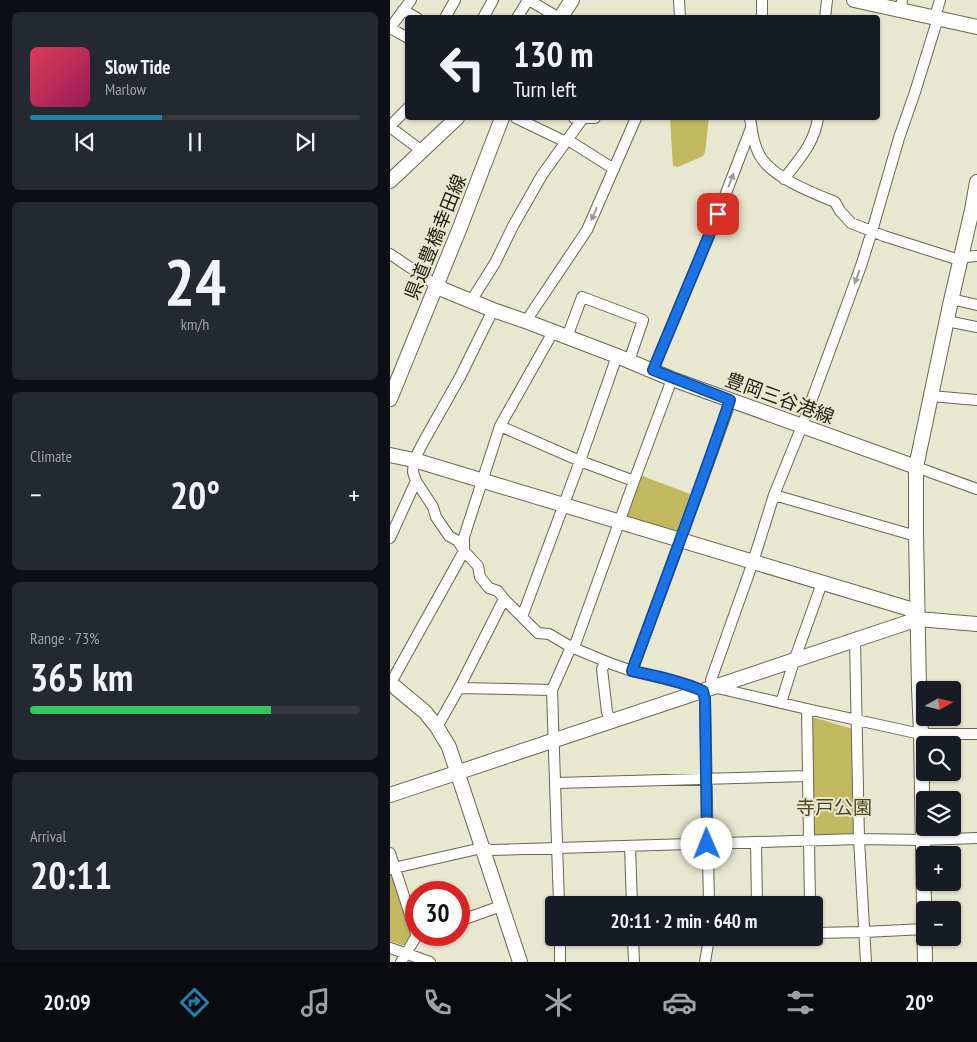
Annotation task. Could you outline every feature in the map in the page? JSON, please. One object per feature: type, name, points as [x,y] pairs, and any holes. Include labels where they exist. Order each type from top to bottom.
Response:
[{"type":"street","points":[[405,36],[390,28],[411,0]]},
{"type":"street","points":[[447,15],[455,0]]},
{"type":"street","points":[[485,15],[493,0]]},
{"type":"street","points":[[519,15],[528,0],[555,15]]},
{"type":"street","points":[[562,15],[572,0]]},
{"type":"street","points":[[680,0],[680,15]]},
{"type":"street","points":[[762,0],[762,15]]},
{"type":"street","points":[[825,15],[827,0]]},
{"type":"street","points":[[854,0],[901,5],[936,17],[977,27]]},
{"type":"street","points":[[709,896],[705,700],[774,496],[842,319],[872,231],[940,0]]},
{"type":"street","points":[[404,10],[412,15]]},
{"type":"street","points":[[405,111],[390,127],[422,151]]},
{"type":"street","points":[[390,181],[455,120]]},
{"type":"street","name":"県道豊橋幸田線","points":[[390,398],[459,230],[501,120]]},
{"type":"street","points":[[520,120],[567,141],[614,169]]},
{"type":"street","points":[[471,301],[495,263],[542,174],[567,141],[577,120]]},
{"type":"street","points":[[528,322],[530,315],[587,230],[635,120]]},
{"type":"street","points":[[784,179],[810,145],[818,120]]},
{"type":"street","points":[[751,123],[757,151],[769,167],[784,179],[836,202],[840,211],[851,223],[913,246],[954,258],[961,259],[977,256]]},
{"type":"street","points":[[653,370],[718,214],[751,123]]},
{"type":"street","points":[[924,901],[916,468],[977,186]]},
{"type":"street","points":[[390,254],[436,285]]},
{"type":"street","name":"豊岡三谷港線","points":[[436,285],[493,310],[916,468]]},
{"type":"street","points":[[522,617],[580,461],[623,358],[643,320],[582,297],[567,337]]},
{"type":"street","points":[[951,300],[977,305]]},
{"type":"street","points":[[493,310],[460,376],[414,460],[413,472],[416,481],[434,507],[436,517],[449,536],[458,542],[478,566],[480,577],[489,588],[498,591],[538,634],[549,634],[571,647],[632,671],[689,685],[921,733],[977,734]]},
{"type":"street","points":[[947,321],[977,327]]},
{"type":"street","points":[[520,962],[449,748],[437,727],[425,712],[390,683],[464,551],[464,537],[500,426],[553,332]]},
{"type":"street","points":[[559,896],[552,690],[571,647],[576,642],[672,378]]},
{"type":"street","points":[[931,396],[977,400]]},
{"type":"street","points":[[632,671],[698,493],[730,400]]},
{"type":"street","points":[[500,426],[580,461],[634,481]]},
{"type":"street","points":[[390,455],[414,460],[482,482],[910,609],[918,619]]},
{"type":"street","points":[[916,468],[977,490]]},
{"type":"street","points":[[390,538],[416,481]]},
{"type":"street","points":[[774,496],[909,534],[916,534]]},
{"type":"street","points":[[781,703],[822,582]]},
{"type":"street","points":[[437,727],[504,599]]},
{"type":"street","points":[[390,795],[918,619],[977,624]]},
{"type":"street","points":[[855,640],[859,839],[866,962]]},
{"type":"street","points":[[606,662],[602,669],[611,721]]},
{"type":"street","points":[[459,688],[552,690]]},
{"type":"street","points":[[807,710],[810,896]]},
{"type":"street","points":[[556,783],[808,776]]},
{"type":"street","points":[[393,868],[482,848],[491,850],[859,839],[922,840],[977,838]]},
{"type":"street","points":[[756,842],[758,896]]},
{"type":"street","points":[[630,846],[632,896]]},
{"type":"street","points":[[390,853],[405,902]]},
{"type":"street","points":[[470,917],[501,906]]},
{"type":"street","points":[[823,933],[916,929]]},
{"type":"street","points":[[403,958],[410,946]]},
{"type":"street","points":[[560,946],[560,962]]},
{"type":"street","points":[[633,946],[634,962]]},
{"type":"street","points":[[705,962],[708,946]]},
{"type":"street","points":[[925,946],[925,962]]},
{"type":"street","points":[[390,948],[403,958],[430,962]]},
{"type":"green space","points":[[670,120],[709,120],[703,156],[678,167],[673,166]]},
{"type":"green space","points":[[640,475],[690,494],[678,534],[624,518]]},
{"type":"green space","name":"寺戸公園","points":[[812,717],[853,729],[855,831],[853,834],[814,836],[812,833]]},
{"type":"green space","points":[[390,874],[393,875],[405,912],[405,945],[390,941]]},
{"type":"route","points":[[707,844],[705,700],[703,691],[672,680],[632,671],[698,493],[730,400],[653,370],[718,214]]}]
